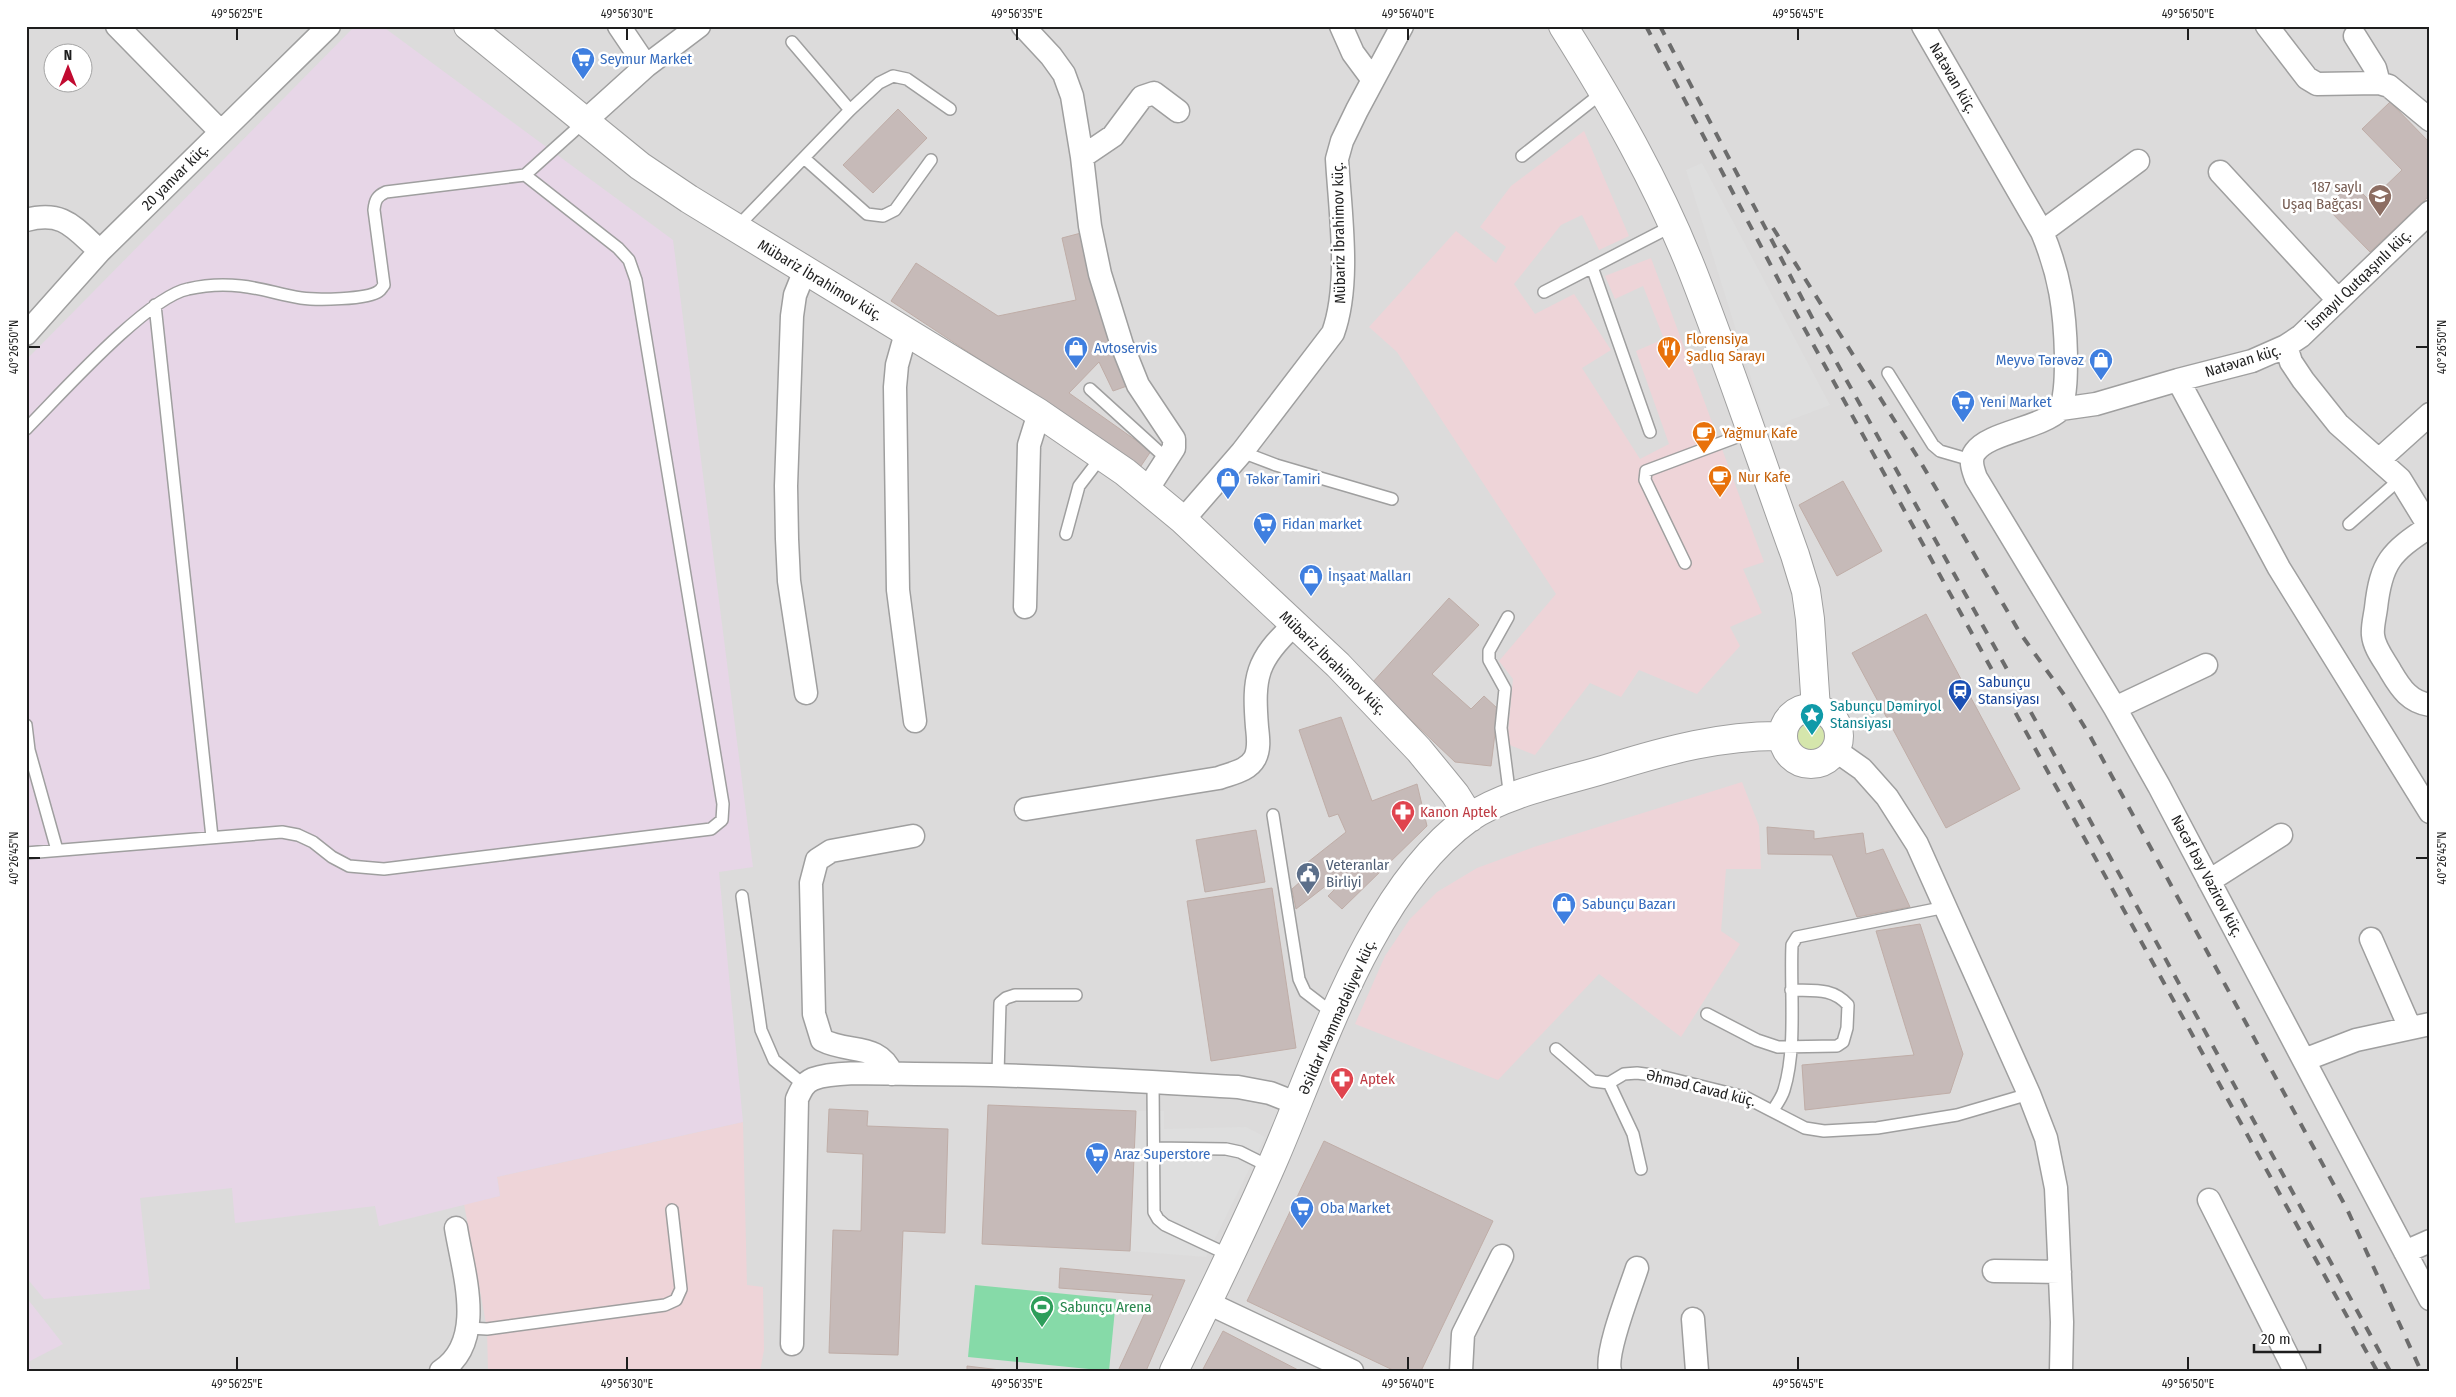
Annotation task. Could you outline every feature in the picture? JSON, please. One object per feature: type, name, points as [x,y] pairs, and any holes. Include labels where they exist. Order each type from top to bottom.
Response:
[{"type":"street","points":[[117,26],[221,132]]},
{"type":"street","name":"20 yanvar küç.","points":[[26,334],[100,251],[329,26]]},
{"type":"street","name":"Mübariz İbrahimov küç.","points":[[468,26],[640,166],[736,229],[1039,413],[1148,490],[1183,520],[1338,665],[1420,750],[1456,794],[1470,818]]},
{"type":"street","points":[[619,26],[646,66]]},
{"type":"street","points":[[584,122],[646,66],[699,26]]},
{"type":"street","points":[[1023,26],[1051,56],[1064,74],[1072,96],[1082,157],[1090,226],[1100,274],[1122,345],[1138,385],[1174,439],[1174,448],[1148,490]]},
{"type":"street","points":[[1341,26],[1353,53],[1373,80]]},
{"type":"street","name":"Mübariz İbrahimov küç.","points":[[1183,520],[1242,452],[1333,333],[1340,314],[1343,292],[1337,159],[1342,141],[1402,26]]},
{"type":"street","points":[[1562,26],[1604,92],[1638,154],[1691,270],[1806,591],[1810,619],[1816,709]]},
{"type":"street","name":"Natəvan küç.","points":[[1923,26],[2042,232],[2054,262],[2061,286],[2065,324],[2066,379],[2061,409]]},
{"type":"street","points":[[2267,26],[2307,78],[2317,84],[2379,83],[2398,92],[2430,120]]},
{"type":"street","points":[[2354,36],[2375,68],[2379,83]]},
{"type":"street","points":[[1082,157],[1113,136],[1142,97],[1154,93],[1178,111]]},
{"type":"street","points":[[2042,232],[2138,161]]},
{"type":"street","points":[[2220,172],[2338,300]]},
{"type":"street","name":"İsmayıl Qutqaşınlı küç.","points":[[2286,346],[2300,336],[2430,212]]},
{"type":"street","points":[[26,220],[43,216],[56,216],[67,221],[100,251]]},
{"type":"street","points":[[805,270],[795,295],[792,316],[786,494],[789,581],[806,693]]},
{"type":"street","points":[[906,333],[897,365],[894,387],[896,551],[898,590],[915,721]]},
{"type":"street","name":"Natəvan küç.","points":[[1972,460],[1974,452],[1992,440],[2046,420],[2061,409],[2096,404],[2252,361],[2286,346],[2291,362],[2303,380],[2338,424],[2380,459],[2400,479],[2429,527]]},
{"type":"street","points":[[2178,380],[2279,568],[2430,812]]},
{"type":"street","points":[[1025,607],[1029,445],[1039,413]]},
{"type":"street","points":[[2380,459],[2430,414]]},
{"type":"street","name":"Nəcəf bəy Vəzirov küç.","points":[[1972,460],[1976,478],[2115,708],[2209,881],[2430,1299]]},
{"type":"street","points":[[2429,527],[2403,544],[2391,556],[2382,574],[2372,634],[2376,647],[2401,688],[2417,703],[2430,705]]},
{"type":"street","points":[[1026,809],[1219,778],[1247,768],[1255,757],[1258,746],[1254,696],[1258,673],[1269,649],[1294,624]]},
{"type":"street","points":[[2115,708],[2206,665]]},
{"type":"street","points":[[1809,708],[1816,709],[1824,711],[1835,721],[1839,736],[1835,750],[1824,760],[1818,763],[1802,762],[1788,752],[1783,736],[1785,727],[1795,714],[1809,708]]},
{"type":"street","name":"Əsildar Məmmədəliyev küç.","points":[[1174,1371],[1231,1256],[1358,962],[1397,897],[1421,866],[1470,818],[1510,798],[1694,744],[1756,735],[1783,736]]},
{"type":"street","points":[[1835,750],[1862,769],[1887,797],[1904,820],[1921,850],[2029,1094],[2046,1138],[2053,1166],[2060,1272],[2061,1371]]},
{"type":"street","points":[[2209,881],[2281,835]]},
{"type":"street","points":[[892,1074],[887,1062],[875,1053],[833,1046],[822,1040],[814,1014],[811,883],[817,860],[831,851],[913,836]]},
{"type":"street","points":[[2304,1060],[2356,1040],[2420,1026],[2371,940]]},
{"type":"street","points":[[792,1344],[797,1099],[804,1085],[824,1076],[998,1074],[1238,1087],[1270,1093],[1298,1104]]},
{"type":"street","points":[[2209,1200],[2295,1371]]},
{"type":"street","points":[[445,1370],[457,1356],[469,1328],[468,1300],[456,1228]]},
{"type":"street","points":[[2405,1252],[2430,1241]]},
{"type":"street","points":[[1461,1371],[1463,1334],[1502,1256]]},
{"type":"street","points":[[1610,1371],[1608,1362],[1637,1268]]},
{"type":"street","points":[[1994,1271],[2060,1272]]},
{"type":"street","points":[[1208,1302],[1352,1371]]},
{"type":"street","points":[[1693,1319],[1697,1371]]},
{"type":"lane","points":[[792,42],[850,110]]},
{"type":"lane","points":[[736,229],[850,110],[879,83],[893,76],[907,79],[950,109]]},
{"type":"lane","points":[[1522,156],[1604,92]]},
{"type":"lane","points":[[26,429],[134,323],[155,305],[186,289],[208,285],[241,286],[301,298],[318,299],[367,295],[379,291],[384,285],[374,210],[375,201],[380,195],[386,192],[525,175],[584,122]]},
{"type":"lane","points":[[804,158],[867,214],[883,216],[895,210],[931,160]]},
{"type":"lane","points":[[26,853],[282,832],[298,835],[313,842],[332,857],[349,866],[384,869],[711,829],[722,820],[721,794],[636,280],[629,260],[618,248],[525,175]]},
{"type":"lane","points":[[1544,292],[1672,226]]},
{"type":"lane","points":[[1592,267],[1650,432]]},
{"type":"lane","points":[[155,305],[212,837]]},
{"type":"lane","points":[[1888,373],[1933,445],[1940,451],[1972,460]]},
{"type":"lane","points":[[1090,390],[1167,459]]},
{"type":"lane","points":[[1685,563],[1646,480],[1646,471],[1750,432]]},
{"type":"lane","points":[[1242,452],[1392,499]]},
{"type":"lane","points":[[1066,534],[1079,486],[1102,456]]},
{"type":"lane","points":[[2349,524],[2400,479]]},
{"type":"lane","points":[[1508,617],[1489,651],[1489,660],[1505,689],[1501,728],[1510,798]]},
{"type":"lane","points":[[26,725],[30,750],[57,850]]},
{"type":"lane","points":[[1272,816],[1299,979],[1305,992],[1335,1015]]},
{"type":"lane","points":[[742,896],[761,1030],[774,1060],[804,1085]]},
{"type":"lane","points":[[1773,1110],[1784,1091],[1790,1048],[1792,945],[1798,937],[1946,907]]},
{"type":"lane","points":[[1707,1014],[1757,1040],[1778,1047],[1836,1046],[1843,1042],[1847,1028],[1848,1005],[1840,996],[1832,992],[1791,990]]},
{"type":"lane","points":[[998,1074],[1000,1003],[1006,998],[1015,995],[1076,995]]},
{"type":"lane","points":[[1556,1049],[1593,1081],[1609,1082],[1633,1134],[1641,1169]]},
{"type":"lane","name":"Əhməd Cavad küç.","points":[[1609,1082],[1624,1074],[1637,1073],[1660,1076],[1746,1097],[1805,1128],[1824,1131],[1877,1128],[1956,1115],[2029,1094]]},
{"type":"lane","points":[[1153,1082],[1154,1212],[1158,1219],[1231,1256]]},
{"type":"lane","points":[[1153,1148],[1226,1149],[1240,1152],[1270,1167]]},
{"type":"lane","points":[[469,1328],[487,1329],[665,1306],[676,1300],[681,1289],[672,1210]]},
{"type":"shaded area","points":[[26,26],[2430,26],[2430,1371],[26,1371]]},
{"type":"shaded area","points":[[355,26],[382,26],[673,240],[753,867],[719,872],[743,1122],[497,1177],[500,1196],[379,1226],[375,1206],[235,1223],[232,1188],[140,1198],[150,1289],[44,1299],[26,1277],[26,360]]},
{"type":"shaded area","points":[[1584,131],[1629,236],[1599,250],[1582,215],[1561,225],[1514,284],[1535,314],[1574,294],[1611,350],[1582,368],[1640,459],[1669,444],[1636,351],[1664,339],[1643,286],[1615,299],[1605,276],[1651,258],[1764,562],[1743,569],[1762,613],[1730,627],[1740,646],[1697,694],[1639,670],[1621,697],[1590,683],[1535,755],[1507,744],[1513,679],[1499,661],[1556,594],[1397,352],[1369,327],[1456,231],[1496,263],[1506,247],[1480,227],[1511,186]]},
{"type":"shaded area","points":[[1702,163],[1830,405],[1767,429],[1686,170]]},
{"type":"shaded area","name":"Sabunçu Bazarı","points":[[1742,782],[1759,826],[1761,869],[1726,869],[1721,931],[1740,944],[1681,1037],[1599,974],[1498,1080],[1355,1024],[1385,956],[1410,919],[1437,892],[1477,868],[1534,847]]},
{"type":"shaded area","points":[[1136,1111],[1164,1111],[1164,1129],[1246,1127],[1265,1137],[1206,1257],[1130,1251]]},
{"type":"shaded area","points":[[743,1122],[747,1285],[763,1287],[764,1350],[760,1371],[488,1371],[487,1329],[464,1204],[500,1196],[497,1177]]},
{"type":"shaded area","points":[[26,1297],[63,1344],[28,1362],[32,1371],[26,1371]]},
{"type":"green space","name":"Sabunçu Dəmiryol Stansiyası","points":[[1812,720],[1818,721],[1823,725],[1827,730],[1827,742],[1823,747],[1818,751],[1812,752],[1806,751],[1801,747],[1797,742],[1796,736],[1797,730],[1801,725],[1806,721]]},
{"type":"green space","name":"Sabunçu Arena","points":[[975,1285],[1116,1299],[1109,1371],[968,1357]]},
{"type":"building","points":[[2390,102],[2430,143],[2430,195],[2370,252],[2326,207],[2352,183],[2370,201],[2402,170],[2362,129]]},
{"type":"building","points":[[898,109],[927,138],[873,193],[843,165]]},
{"type":"building","points":[[1081,233],[1127,386],[1113,391],[1099,362],[1069,393],[1151,451],[1139,469],[1050,406],[891,301],[916,263],[998,316],[1076,300],[1062,238]]},
{"type":"building","points":[[1843,481],[1882,551],[1837,576],[1799,505]]},
{"type":"building","points":[[1449,598],[1479,625],[1432,674],[1471,709],[1484,696],[1498,709],[1491,766],[1455,762],[1372,683]]},
{"type":"building","name":"Sabunçu Stansiyası","points":[[1926,614],[2020,789],[1946,828],[1852,653]]},
{"type":"building","points":[[1341,717],[1372,801],[1417,784],[1427,826],[1342,909],[1328,896],[1337,887],[1332,881],[1296,909],[1292,889],[1308,875],[1303,866],[1346,832],[1338,814],[1329,817],[1299,730]]},
{"type":"building","points":[[1767,827],[1814,831],[1814,839],[1863,833],[1866,854],[1883,849],[1910,907],[1857,917],[1832,855],[1768,854]]},
{"type":"building","points":[[1256,830],[1265,882],[1205,892],[1196,840]]},
{"type":"building","points":[[1272,888],[1296,1048],[1211,1061],[1187,901]]},
{"type":"building","points":[[1920,924],[1963,1054],[1950,1093],[1805,1110],[1802,1065],[1914,1055],[1876,931]]},
{"type":"building","points":[[988,1105],[1136,1111],[1130,1251],[982,1244]]},
{"type":"building","points":[[829,1109],[868,1111],[867,1126],[948,1129],[945,1233],[903,1231],[898,1355],[829,1353],[833,1230],[861,1231],[863,1154],[827,1152]]},
{"type":"building","points":[[1324,1141],[1493,1221],[1421,1371],[1395,1371],[1247,1301]]},
{"type":"building","points":[[1060,1268],[1185,1280],[1146,1371],[1118,1371],[1153,1295],[1059,1288]]},
{"type":"building","points":[[1223,1331],[1300,1371],[1202,1371]]},
{"type":"building","points":[[967,1366],[1009,1371],[967,1371]]},
{"type":"railway","points":[[1646,26],[1791,304],[2377,1371]]},
{"type":"railway","points":[[1660,26],[1817,327],[2043,734],[2390,1371]]},
{"type":"railway","points":[[1773,228],[1920,461],[2020,633],[2070,703],[2090,736],[2347,1209],[2421,1371]]},
{"type":"place","name":"Seymur Market","points":[[583,80]]},
{"type":"place","name":"187 saylı Uşaq Bağçası","points":[[2380,217]]},
{"type":"place","name":"Avtoservis","points":[[1076,369]]},
{"type":"place","name":"Florensiya Şadlıq Sarayı","points":[[1669,369]]},
{"type":"place","name":"Meyvə Tərəvəz","points":[[2101,381]]},
{"type":"place","name":"Yeni Market","points":[[1963,423]]},
{"type":"place","name":"Yağmur Kafe","points":[[1704,454]]},
{"type":"place","name":"Nur Kafe","points":[[1720,498]]},
{"type":"place","name":"Təkər Tamiri","points":[[1228,500]]},
{"type":"place","name":"Fidan market","points":[[1265,545]]},
{"type":"place","name":"İnşaat Malları","points":[[1311,597]]},
{"type":"place","name":"Sabunçu Stansiyası","points":[[1960,712]]},
{"type":"place","name":"Sabunçu Dəmiryol Stansiyası","points":[[1812,736]]},
{"type":"place","name":"Kanon Aptek","points":[[1403,833]]},
{"type":"place","name":"Veteranlar Birliyi","points":[[1308,895]]},
{"type":"place","name":"Sabunçu Bazarı","points":[[1564,925]]},
{"type":"place","name":"Aptek","points":[[1342,1100]]},
{"type":"place","name":"Araz Superstore","points":[[1097,1175]]},
{"type":"place","name":"Oba Market","points":[[1302,1229]]},
{"type":"place","name":"Sabunçu Arena","points":[[1042,1328]]}]
